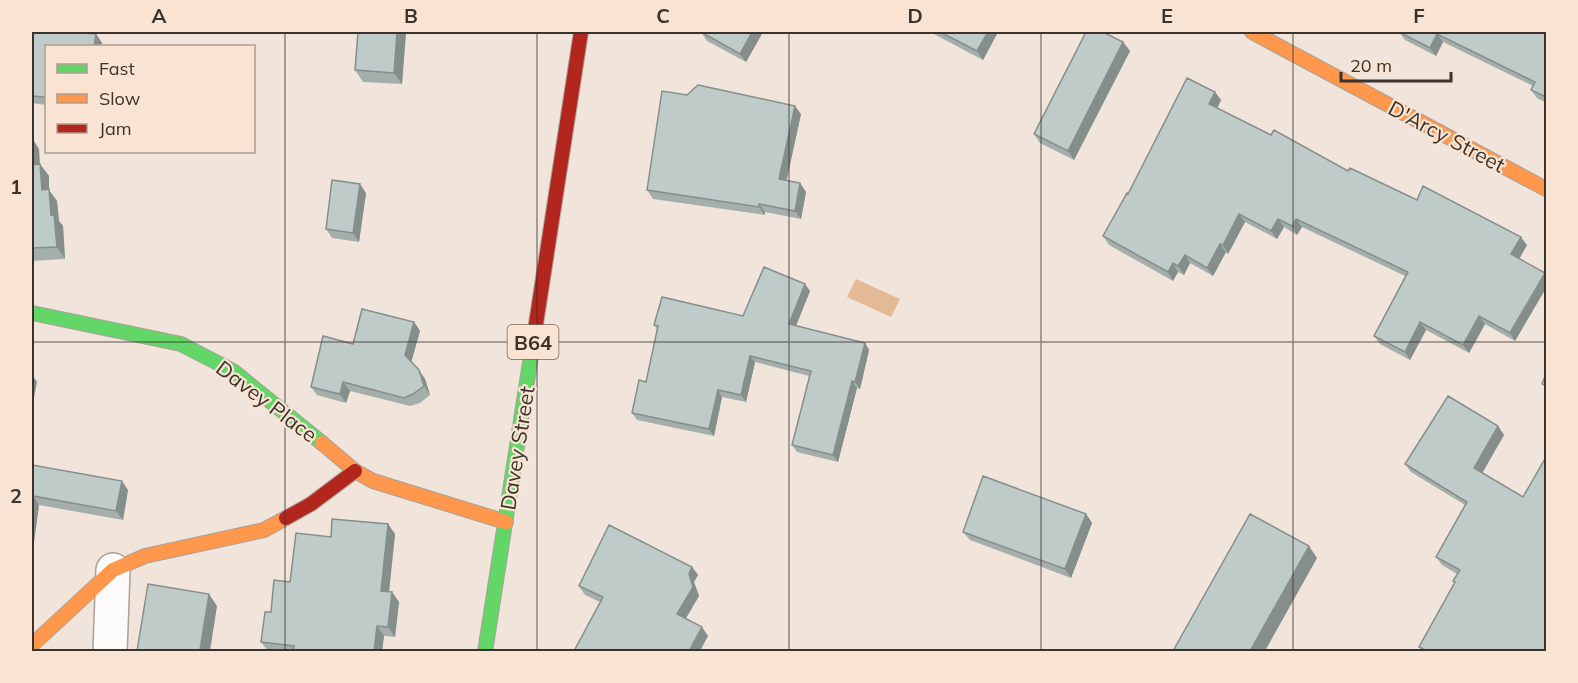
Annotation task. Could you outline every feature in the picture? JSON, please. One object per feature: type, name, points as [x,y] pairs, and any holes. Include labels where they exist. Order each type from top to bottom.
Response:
[{"type":"street","name":"Davey Street","points":[[485,651],[581,32]]},
{"type":"street","name":"D'Arcy Street","points":[[1252,32],[1546,189]]},
{"type":"street","name":"Davey Place","points":[[32,313],[181,344],[233,371],[355,471],[434,501],[506,522]]},
{"type":"street","points":[[32,645],[112,570],[145,556],[264,530],[311,504],[355,471]]},
{"type":"street","points":[[110,651],[112,570]]},
{"type":"shaded area","points":[[856,279],[900,299],[891,317],[847,297]]},
{"type":"building","points":[[32,32],[96,34],[94,45],[45,45],[45,97],[32,96]]},
{"type":"building","points":[[358,32],[397,32],[394,73],[355,70]]},
{"type":"building","points":[[701,32],[752,32],[740,54]]},
{"type":"building","points":[[940,32],[988,32],[977,51]]},
{"type":"building","points":[[1086,32],[1103,32],[1123,42],[1068,151],[1034,134]]},
{"type":"building","points":[[1399,32],[1546,32],[1546,97],[1531,90],[1535,82],[1437,34],[1430,48]]},
{"type":"building","points":[[1187,78],[1215,92],[1209,104],[1271,135],[1274,130],[1348,171],[1350,168],[1417,200],[1423,186],[1521,237],[1511,254],[1545,273],[1510,333],[1479,316],[1463,345],[1420,322],[1405,352],[1374,336],[1408,272],[1296,219],[1292,226],[1278,219],[1271,231],[1239,214],[1223,245],[1220,244],[1207,268],[1185,255],[1178,266],[1173,263],[1168,272],[1103,236],[1128,194]]},
{"type":"building","points":[[698,85],[795,106],[779,179],[800,183],[795,211],[759,204],[759,207],[647,190],[662,91],[687,95]]},
{"type":"building","points":[[40,164],[42,190],[49,189],[57,247],[32,248],[32,165]]},
{"type":"building","points":[[332,180],[360,184],[353,233],[326,229]]},
{"type":"building","points":[[764,267],[805,284],[789,324],[865,343],[855,382],[852,381],[833,455],[792,445],[811,371],[750,356],[741,395],[718,390],[709,429],[632,413],[639,380],[646,382],[658,326],[654,325],[662,297],[743,316]]},
{"type":"building","points":[[362,309],[414,322],[405,355],[419,370],[424,386],[413,394],[404,398],[343,382],[340,394],[311,387],[323,336],[353,344]]},
{"type":"building","points":[[1546,374],[1546,386],[1542,384]]},
{"type":"building","points":[[1448,396],[1498,426],[1474,468],[1523,497],[1546,457],[1546,651],[1428,651],[1419,647],[1460,570],[1436,557],[1467,502],[1405,464]]},
{"type":"building","points":[[32,465],[122,481],[116,511],[33,496],[32,508]]},
{"type":"building","points":[[983,476],[1086,514],[1065,569],[963,532]]},
{"type":"building","points":[[1250,514],[1309,546],[1250,651],[1173,651]]},
{"type":"building","points":[[332,519],[388,524],[381,591],[392,592],[388,627],[377,626],[374,651],[293,651],[294,646],[261,642],[265,612],[271,612],[274,580],[290,582],[296,533],[331,537]]},
{"type":"building","points":[[609,525],[692,567],[689,574],[693,587],[677,614],[702,627],[689,651],[574,651],[603,597],[579,586]]},
{"type":"building","points":[[148,584],[209,594],[200,650],[206,651],[137,651]]},
{"type":"traffic: fast","points":[[32,313],[181,344],[233,371],[322,443]]},
{"type":"traffic: fast","points":[[485,652],[533,343]]},
{"type":"traffic: slow","points":[[1252,32],[1546,189]]},
{"type":"traffic: slow","points":[[322,443],[355,471],[373,481],[506,522]]},
{"type":"traffic: slow","points":[[32,645],[113,570],[145,556],[264,530],[286,518]]},
{"type":"traffic: jam","points":[[533,343],[581,32]]},
{"type":"traffic: jam","points":[[286,518],[311,504],[355,471]]}]
